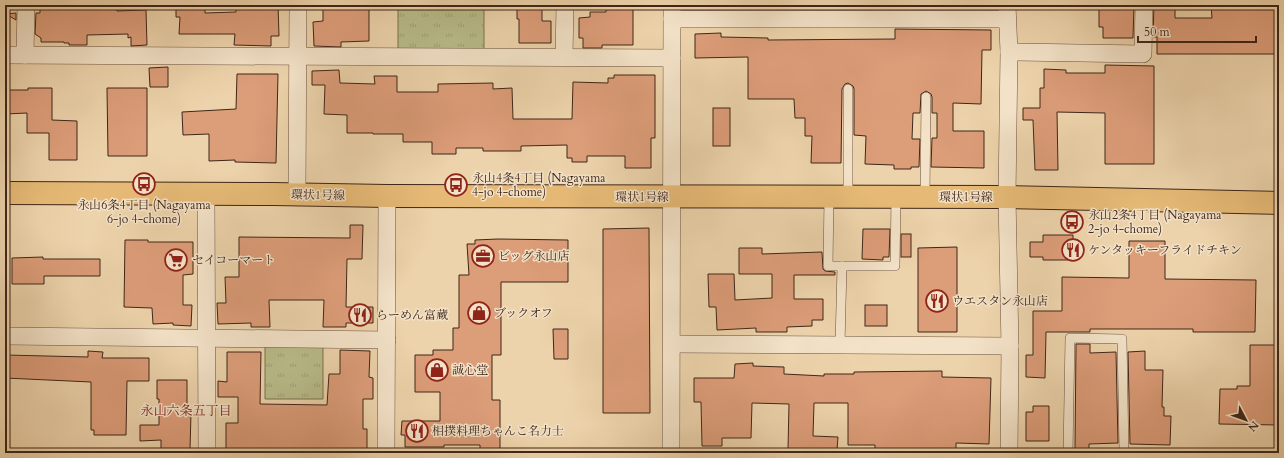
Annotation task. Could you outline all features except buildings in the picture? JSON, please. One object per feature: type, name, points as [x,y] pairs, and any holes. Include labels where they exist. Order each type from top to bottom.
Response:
[{"type":"main road","name":"環状1号線","points":[[5,193],[672,197],[924,196],[1279,203]]},
{"type":"street","points":[[25,55],[26,5]]},
{"type":"street","points":[[297,194],[298,5]]},
{"type":"street","points":[[564,57],[565,5]]},
{"type":"street","points":[[1009,52],[1143,54],[1144,5]]},
{"type":"street","points":[[671,453],[672,12],[1007,12],[1009,52],[1007,197],[1010,346],[1009,453]]},
{"type":"street","points":[[5,55],[672,58]]},
{"type":"street","points":[[206,194],[206,453]]},
{"type":"street","points":[[386,453],[387,196]]},
{"type":"street","points":[[5,336],[387,340]]},
{"type":"street","points":[[672,344],[1010,346]]},
{"type":"lane","points":[[848,89],[839,197],[828,266],[896,266],[896,197]]},
{"type":"lane","points":[[924,196],[926,97]]},
{"type":"lane","points":[[840,345],[842,266]]},
{"type":"lane","points":[[1068,453],[1070,338],[1122,339],[1124,453]]},
{"type":"green space","points":[[398,5],[484,5],[484,58],[398,57]]},
{"type":"green space","points":[[265,345],[323,346],[323,399],[265,399]]},
{"type":"place","name":"永山6条4丁目 (Nagayama 6-jo 4-chome)","points":[[144,184]]},
{"type":"place","name":"永山4条4丁目 (Nagayama 4-jo 4-chome)","points":[[456,185]]},
{"type":"place","name":"永山2条4丁目 (Nagayama 2-jo 4-chome)","points":[[1072,222]]},
{"type":"place","name":"ケンタッキーフライドチキン","points":[[1073,250]]},
{"type":"place","name":"ビッグ永山店","points":[[483,256]]},
{"type":"place","name":"セイコーマート","points":[[176,260]]},
{"type":"place","name":"ウエスタン永山店","points":[[937,301]]},
{"type":"place","name":"ブックオフ","points":[[479,313]]},
{"type":"place","name":"らーめん富蔵","points":[[360,315]]},
{"type":"place","name":"誠心堂","points":[[437,370]]},
{"type":"place","name":"相撲料理ちゃんこ名力士","points":[[417,431]]},
{"type":"district","name":"永山六条五丁目","points":[[186,411]]}]
